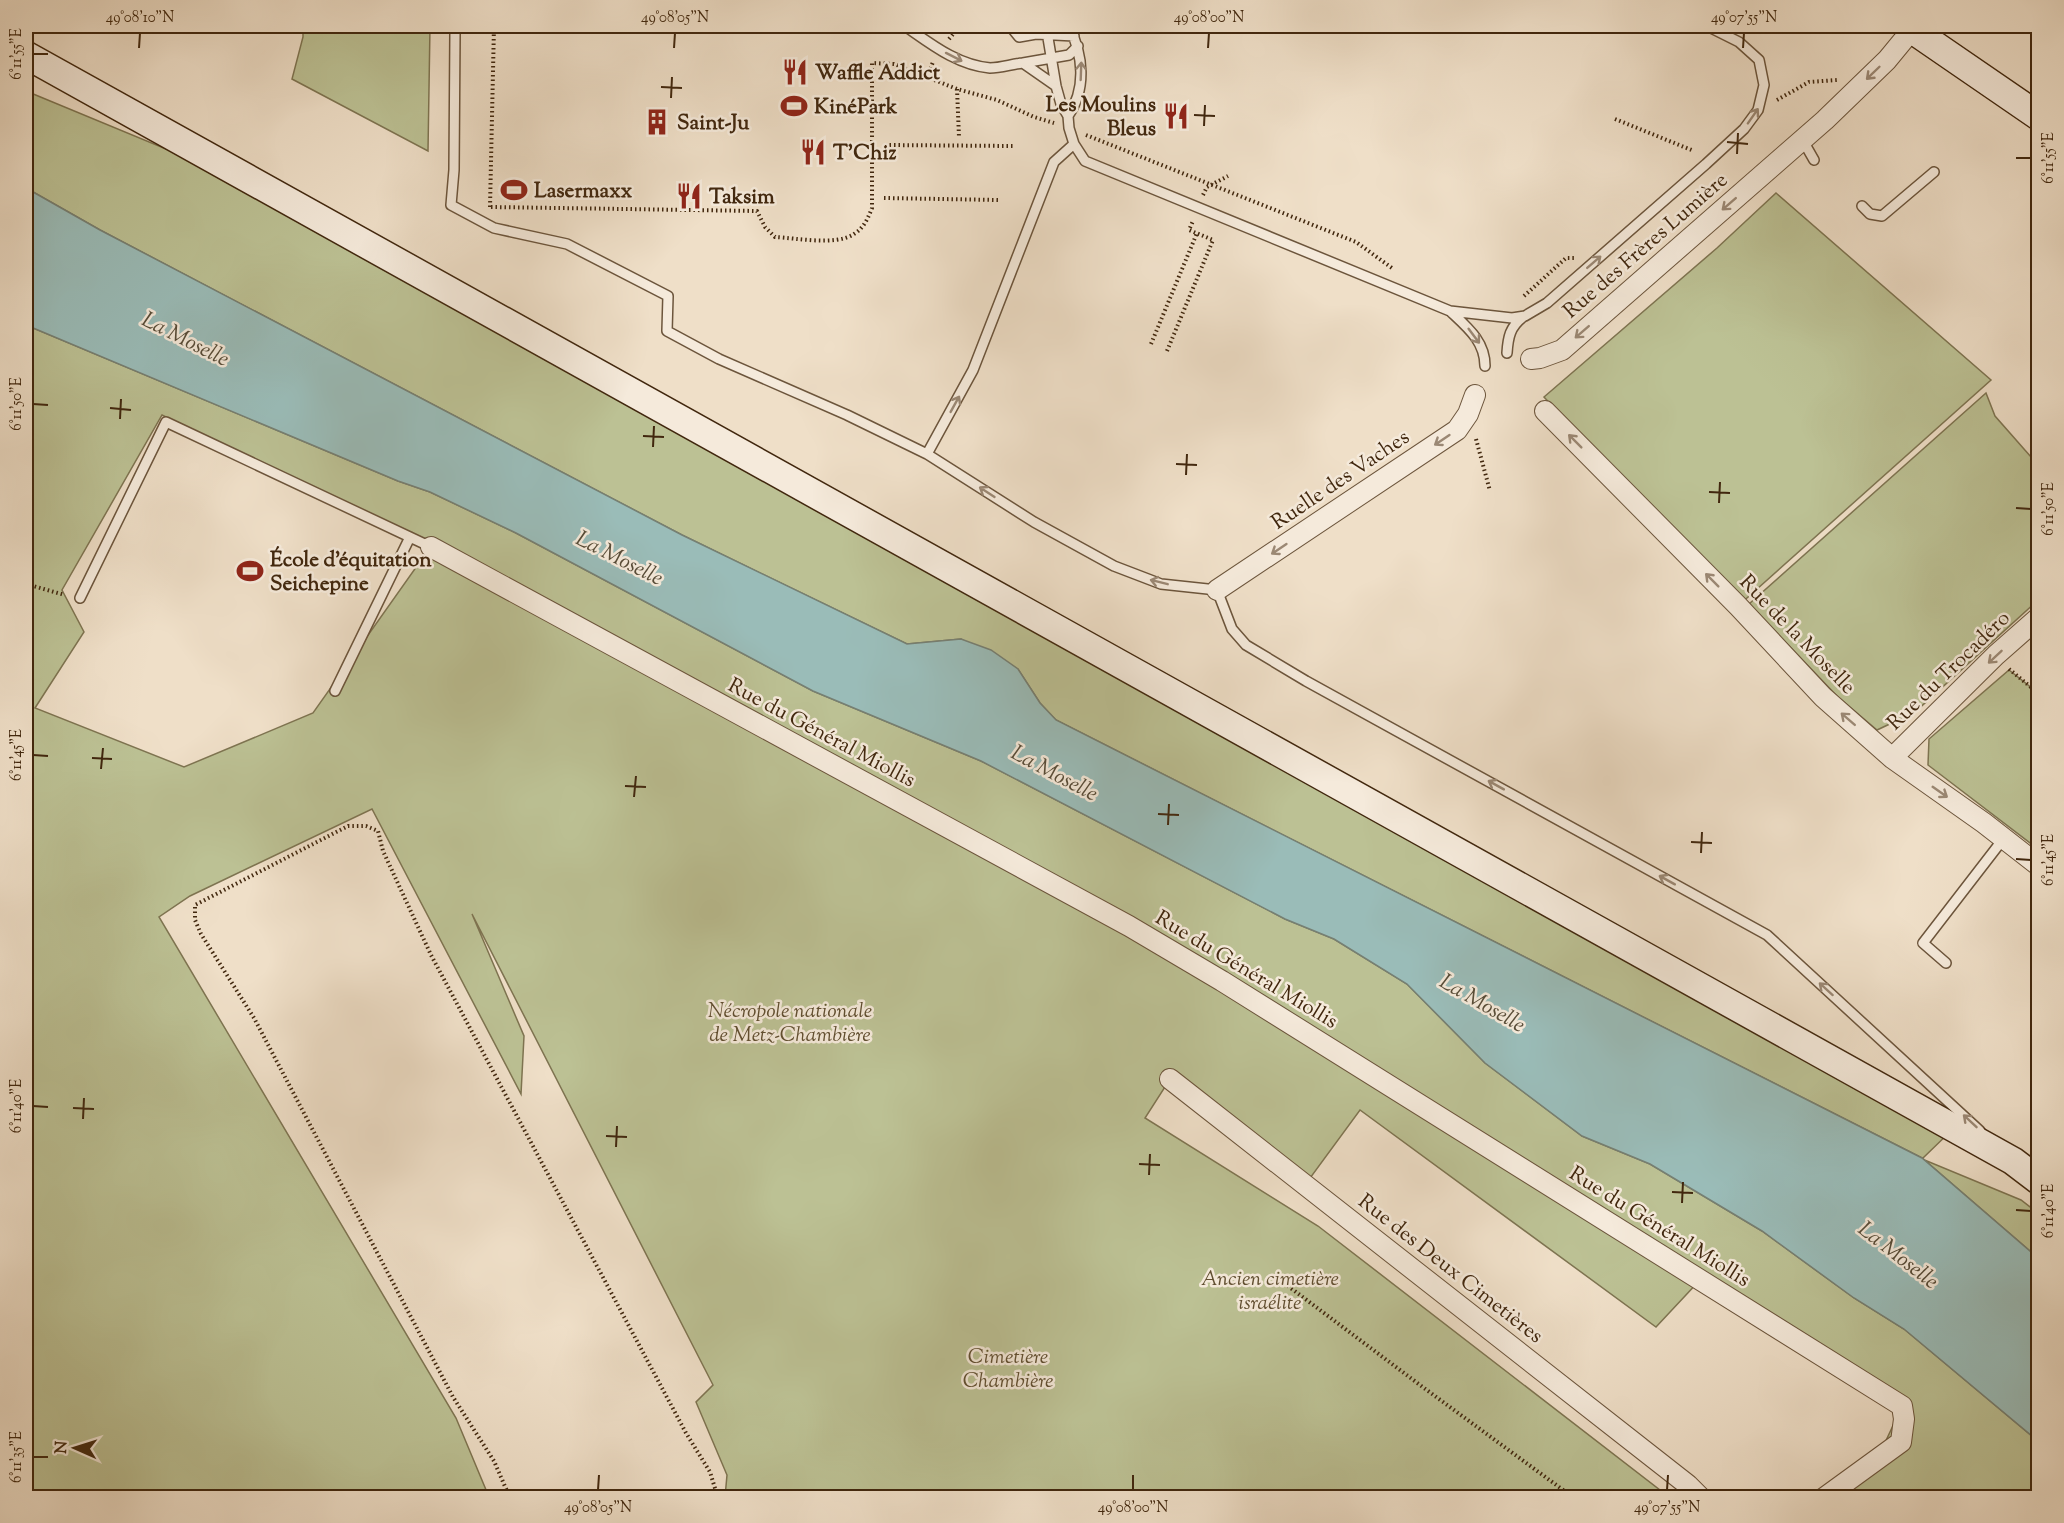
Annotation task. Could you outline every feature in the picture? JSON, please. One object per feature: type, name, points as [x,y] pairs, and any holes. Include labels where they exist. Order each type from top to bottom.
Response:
[{"type":"main road","points":[[1911,27],[2038,116]]},
{"type":"main road","points":[[26,55],[2013,1161],[2038,1180]]},
{"type":"street","name":"Rue des Frères Lumière","points":[[1531,359],[1562,350],[1861,85],[1887,60],[1911,27]]},
{"type":"street","name":"Ruelle des Vaches","points":[[1217,590],[1457,430],[1468,414],[1475,395]]},
{"type":"street","name":"Rue de la Moselle","points":[[1545,411],[1738,606],[1823,697],[1892,758],[2038,865]]},
{"type":"street","name":"Rue du Général Miollis","points":[[431,546],[1129,926],[1232,987],[1902,1406],[1904,1419],[1902,1442],[1824,1497]]},
{"type":"street","name":"Rue du Trocadéro","points":[[1892,758],[1996,655],[2038,618]]},
{"type":"street","name":"Rue des Deux Cimetières","points":[[1170,1079],[1670,1470],[1701,1497]]},
{"type":"lane","points":[[905,26],[960,61],[993,68],[1069,56],[1078,46]]},
{"type":"lane","points":[[1010,26],[1019,37],[1047,30],[1074,36]]},
{"type":"lane","points":[[1068,116],[1075,105],[1081,78],[1078,46],[1069,26]]},
{"type":"lane","points":[[1507,353],[1508,337],[1514,324],[1547,303],[1681,187],[1744,129],[1758,110],[1764,85],[1759,60],[1739,42],[1707,26]]},
{"type":"lane","points":[[1047,30],[1061,104],[1068,116],[1074,144],[1085,161],[1450,311],[1512,318],[1525,316]]},
{"type":"lane","points":[[455,32],[454,170],[451,205],[494,228],[567,244],[668,296],[667,331],[719,359],[847,415],[927,454],[1034,522],[1114,566],[1161,584],[1217,590],[1232,629],[1246,645],[1767,935],[2013,1161]]},
{"type":"lane","points":[[1023,63],[1056,86]]},
{"type":"lane","points":[[1802,139],[1814,160]]},
{"type":"lane","points":[[927,454],[973,370],[1054,162],[1074,144]]},
{"type":"lane","points":[[1862,206],[1870,214],[1882,216],[1934,172]]},
{"type":"lane","points":[[1450,311],[1478,339],[1485,355],[1485,366]]},
{"type":"lane","points":[[80,598],[165,422],[431,546]]},
{"type":"lane","points":[[335,691],[410,537]]},
{"type":"lane","points":[[1946,963],[1923,943],[2004,838]]},
{"type":"path","points":[[490,207],[494,26]]},
{"type":"path","points":[[451,205],[757,211],[765,227],[775,237],[833,240],[854,235],[867,222],[872,207],[872,63],[894,64],[957,88],[998,100],[1034,117],[1069,128],[1356,242],[1392,268]]},
{"type":"path","points":[[1758,110],[1809,82],[1845,80],[1861,85]]},
{"type":"path","points":[[957,88],[959,136]]},
{"type":"path","points":[[1615,119],[1694,151]]},
{"type":"path","points":[[885,145],[1014,146]]},
{"type":"path","points":[[1167,351],[1213,240],[1189,230],[1207,187],[1228,176]]},
{"type":"path","points":[[884,198],[998,200]]},
{"type":"path","points":[[1150,344],[1197,233]]},
{"type":"path","points":[[1522,298],[1566,258]]},
{"type":"path","points":[[1468,414],[1490,491]]},
{"type":"path","points":[[26,584],[80,598]]},
{"type":"path","points":[[1996,655],[2009,670],[2038,693]]},
{"type":"path","points":[[510,1497],[494,1461],[453,1397],[254,1018],[201,934],[195,920],[195,905],[348,826],[366,826],[378,831],[383,851],[431,955],[686,1433],[710,1472],[718,1497]]},
{"type":"path","points":[[1284,1283],[1574,1497]]},
{"type":"green space","points":[[303,26],[430,26],[428,151],[292,79],[303,37]]},
{"type":"green space","points":[[26,91],[270,192],[1954,1128],[1923,1158],[1056,720],[1040,703],[1018,669],[961,639],[907,644],[682,535],[100,230],[26,188]]},
{"type":"green space","points":[[1776,193],[1991,380],[1738,606],[1544,397],[1717,248]]},
{"type":"green space","points":[[26,325],[398,481],[430,492],[516,533],[813,691],[981,761],[1285,919],[1334,939],[1407,984],[1485,1063],[1582,1136],[1650,1164],[1762,1231],[1854,1298],[1904,1329],[2038,1441],[2038,1497],[1810,1497],[1851,1473],[1882,1449],[1897,1417],[1894,1401],[1700,1280],[1656,1327],[1360,1110],[1305,1185],[1170,1079],[1145,1118],[1318,1226],[1669,1497],[725,1497],[727,1475],[696,1402],[713,1385],[472,914],[524,1036],[521,1094],[372,809],[190,896],[159,917],[456,1418],[489,1497],[26,1497]],"holes":[[[162,415],[429,549],[313,713],[184,767],[35,708],[84,632],[62,590]]]},
{"type":"green space","points":[[1986,393],[1995,416],[2038,465],[2038,600],[1915,712],[1877,730],[1837,696],[1749,604]]},
{"type":"green space","points":[[2009,670],[2038,693],[2038,849],[1928,765],[1929,739]]},
{"type":"green space","points":[[1924,1160],[2021,1200],[2038,1213],[2038,1258]]},
{"type":"water","name":"La Moselle","points":[[26,188],[100,230],[682,535],[907,644],[961,639],[991,650],[1018,669],[1040,703],[1056,720],[1922,1158],[2038,1258],[2038,1441],[1904,1329],[1854,1298],[1762,1231],[1650,1164],[1582,1136],[1485,1063],[1407,984],[1334,939],[1285,919],[981,761],[813,691],[516,533],[430,492],[398,481],[26,325]]},
{"type":"place","name":"Waffle Addict","points":[[795,72]]},
{"type":"place","name":"KinéPark","points":[[794,106]]},
{"type":"place","name":"Les Moulins Bleus","points":[[1176,116]]},
{"type":"place","name":"Saint-Ju","points":[[657,122]]},
{"type":"place","name":"T'Chiz","points":[[813,152]]},
{"type":"place","name":"Lasermaxx","points":[[514,190]]},
{"type":"place","name":"Taksim","points":[[689,196]]},
{"type":"place","name":"École d'équitation Seichepine","points":[[250,571]]},
{"type":"park label","name":"Nécropole nationale de Metz-Chambière","points":[[790,1022]]},
{"type":"park label","name":"Ancien cimetière israélite","points":[[1270,1290]]},
{"type":"park label","name":"Cimetière Chambière","points":[[1008,1368]]}]
